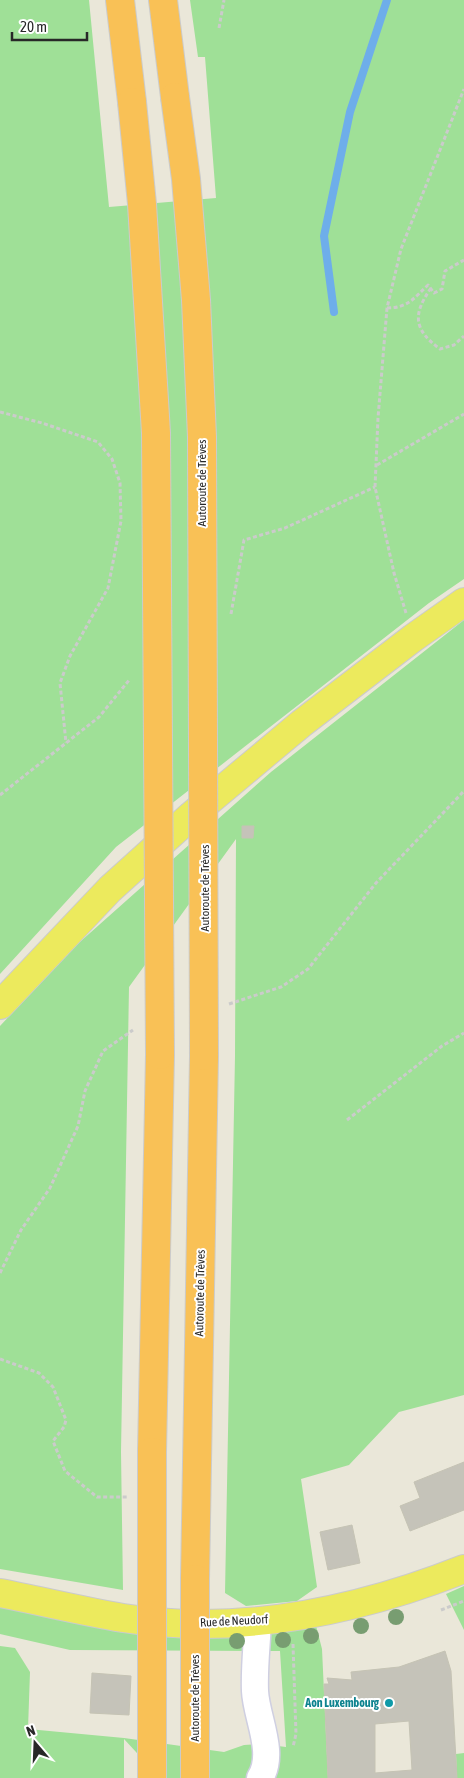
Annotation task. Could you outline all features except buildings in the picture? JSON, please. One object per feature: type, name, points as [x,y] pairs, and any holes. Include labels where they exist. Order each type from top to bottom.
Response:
[{"type":"highway","points":[[120,0],[142,204],[156,433],[160,1055],[152,1452],[152,1778]]},
{"type":"highway","name":"Autoroute de Trèves","points":[[163,0],[186,179],[196,300],[202,437],[204,1056],[196,1453],[195,1778]]},
{"type":"main road","points":[[0,1006],[110,889],[192,815],[302,723],[413,638],[464,602]]},
{"type":"main road","name":"Rue de Neudorf","points":[[0,1593],[123,1618],[215,1624],[290,1618],[381,1600],[464,1570]]},
{"type":"lane","points":[[258,1621],[254,1692],[266,1750],[264,1772],[260,1778]]},
{"type":"path","points":[[219,28],[224,0]]},
{"type":"path","points":[[413,638],[394,573],[375,487],[378,418],[387,308],[401,249],[464,89]]},
{"type":"path","points":[[387,308],[399,308],[410,302],[428,285],[434,293],[442,289],[445,271],[464,260]]},
{"type":"path","points":[[431,288],[422,300],[418,317],[419,329],[430,342],[440,349],[454,345],[464,336]]},
{"type":"path","points":[[0,412],[98,442],[112,459],[120,483],[121,521],[108,588],[70,656],[60,683],[66,743]]},
{"type":"path","points":[[377,465],[464,414]]},
{"type":"path","points":[[244,540],[285,528],[375,487]]},
{"type":"path","points":[[0,795],[99,718],[130,678]]},
{"type":"path","points":[[235,1003],[281,987],[308,970],[376,883],[464,791]]},
{"type":"path","points":[[347,1120],[442,1046],[464,1033]]},
{"type":"path","points":[[0,1273],[21,1230],[50,1188],[78,1126],[85,1091]]},
{"type":"path","points":[[0,1359],[39,1373],[53,1387],[66,1420],[64,1427],[54,1442],[65,1471],[98,1497],[136,1496]]},
{"type":"path","points":[[441,1610],[464,1601]]},
{"type":"path","points":[[290,1618],[294,1656],[296,1734],[294,1744]]},
{"type":"green space","points":[[0,0],[89,0],[109,207],[216,198],[205,57],[198,57],[190,0],[464,0],[464,579],[429,603],[116,847],[0,974]]},
{"type":"green space","points":[[464,620],[464,1395],[399,1412],[349,1465],[301,1479],[317,1587],[297,1601],[246,1606],[225,1593],[235,1056],[236,839],[129,987],[121,1452],[123,1590],[0,1569],[0,1026],[72,949],[271,772]]},
{"type":"green space","points":[[464,1586],[464,1630],[446,1594]]},
{"type":"green space","points":[[0,1593],[123,1618],[313,1614],[322,1649],[328,1778],[160,1778],[124,1739],[124,1778],[0,1778],[0,1646],[15,1648],[30,1672],[28,1729],[124,1738],[224,1752],[244,1745],[262,1744],[286,1747],[280,1651],[70,1650],[0,1634]]},
{"type":"green space","points":[[464,1753],[464,1778],[457,1778],[456,1754]]},
{"type":"waterway","points":[[334,312],[324,236],[350,112],[387,0]]},
{"type":"place","name":"Aon Luxembourg","points":[[389,1703]]}]
